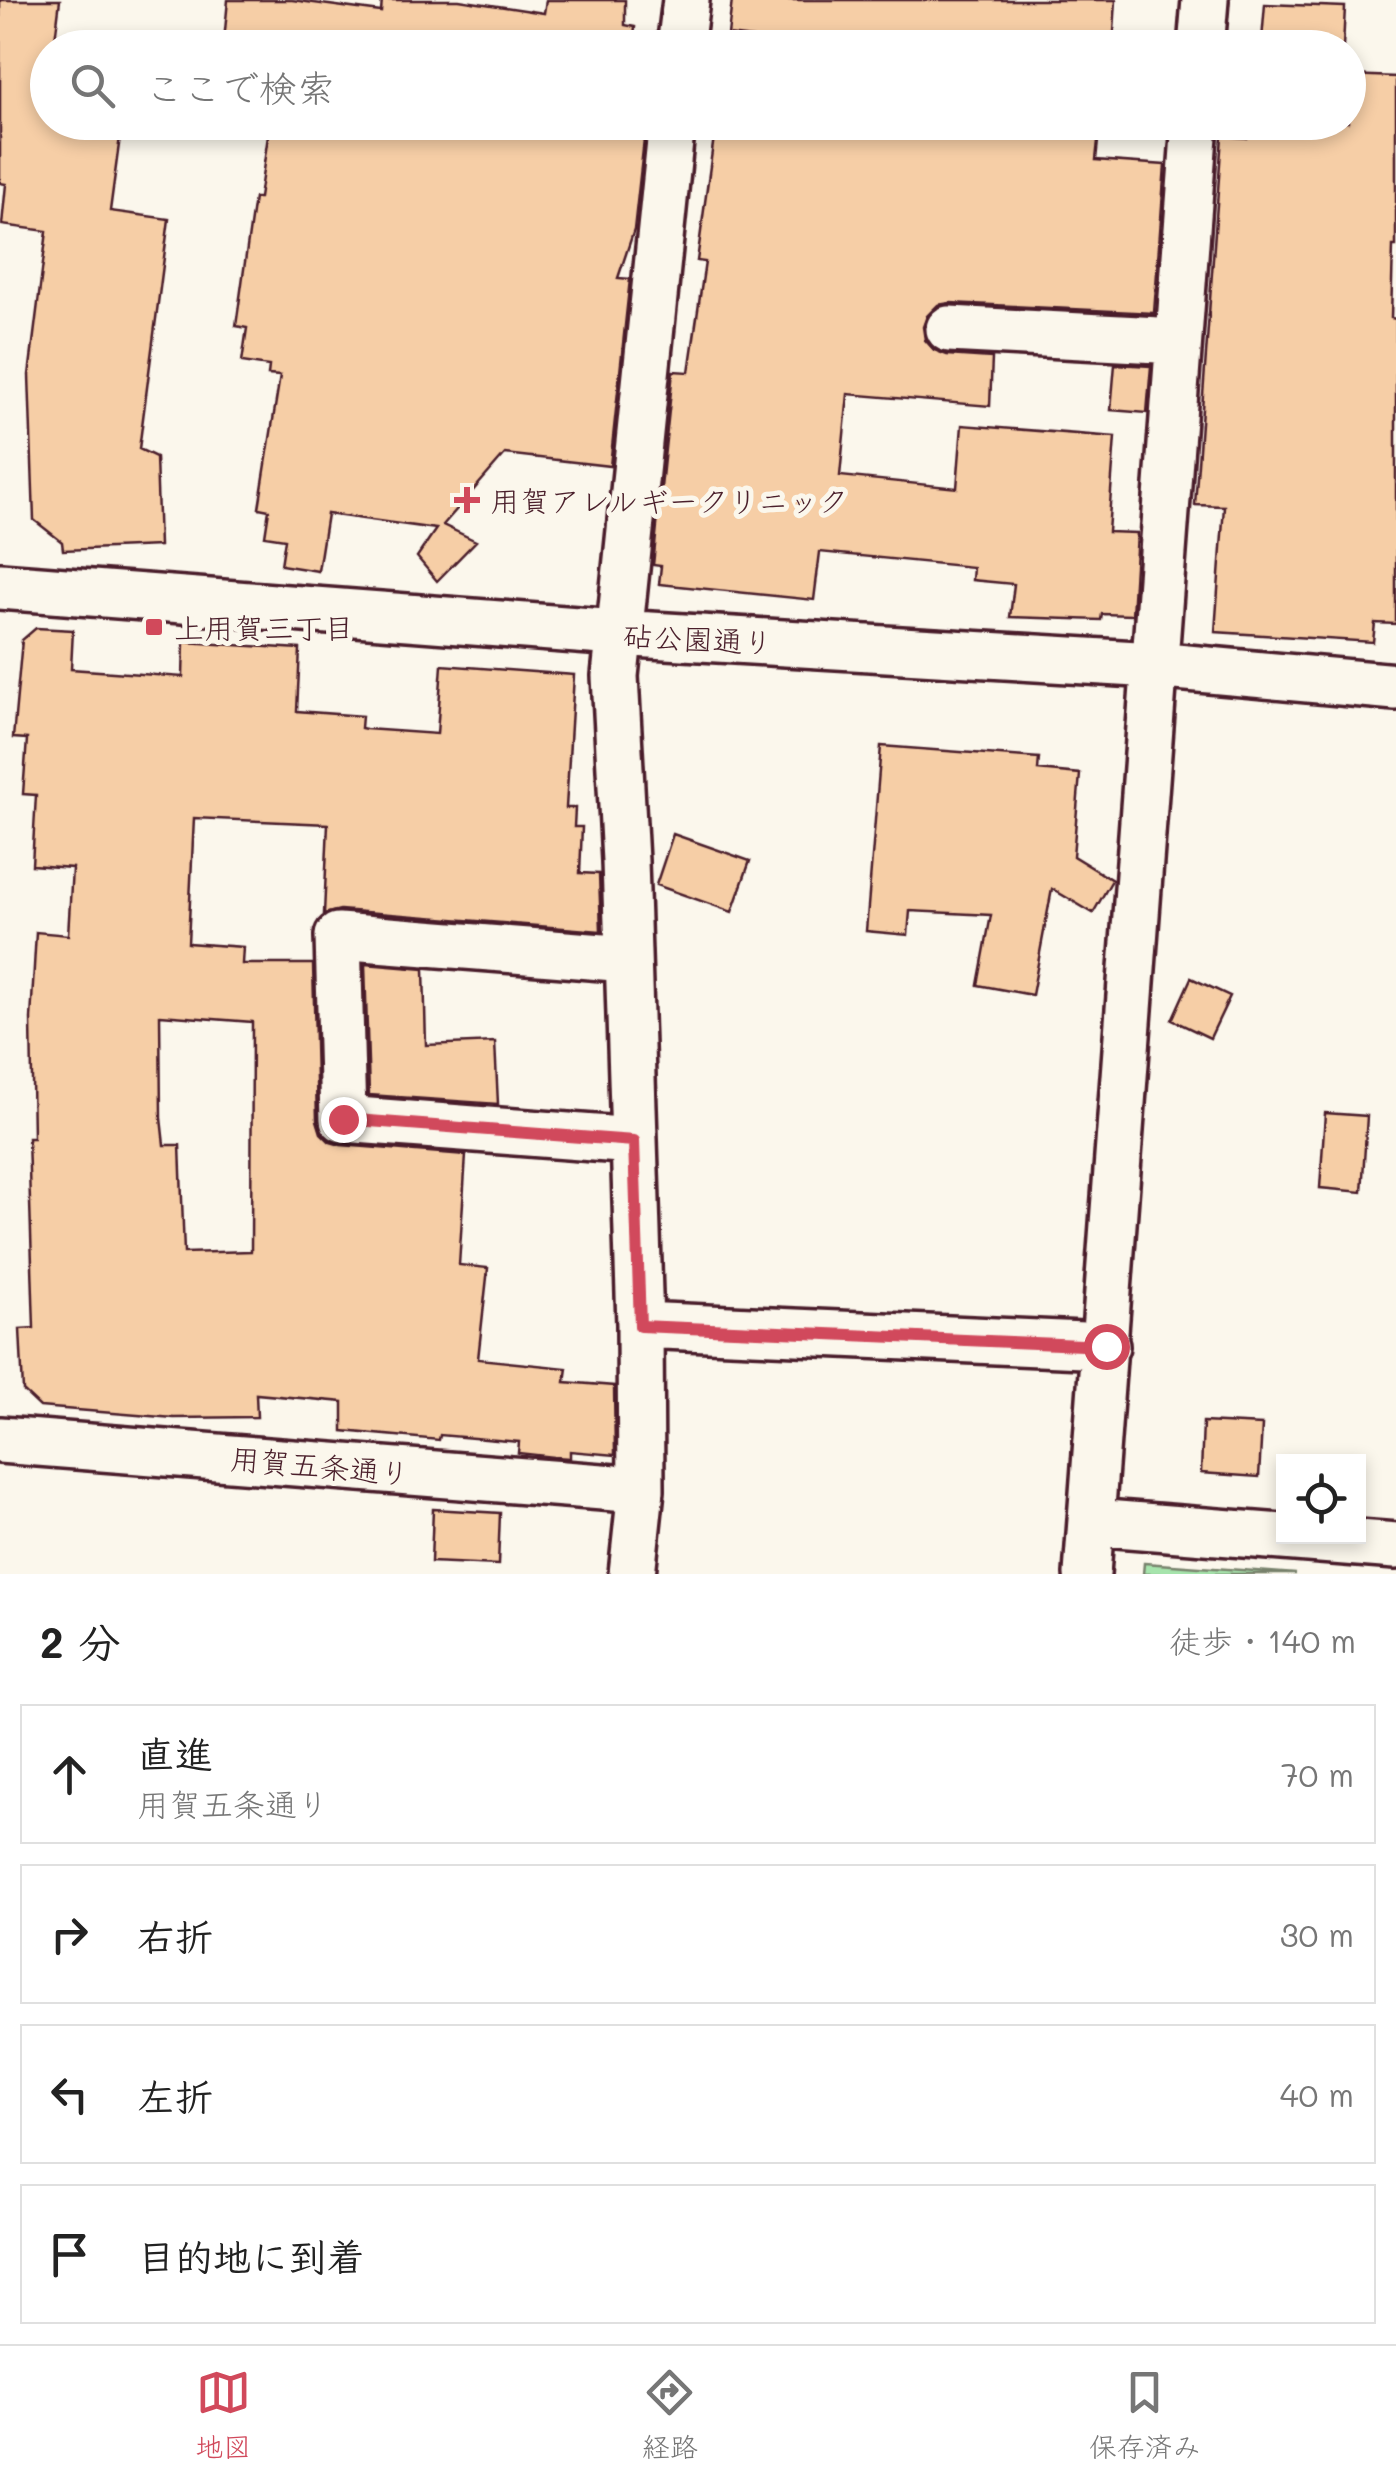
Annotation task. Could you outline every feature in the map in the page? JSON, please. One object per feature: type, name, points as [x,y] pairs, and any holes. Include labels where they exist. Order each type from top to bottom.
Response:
[{"type":"street","points":[[682,30],[686,0]]},
{"type":"street","points":[[1202,30],[1204,0]]},
{"type":"street","points":[[632,1574],[640,1490],[640,1326],[615,676],[670,140]]},
{"type":"street","points":[[1087,1574],[1194,140]]},
{"type":"street","points":[[949,329],[1178,341]]},
{"type":"street","name":"砧公園通り","points":[[0,586],[617,633],[1154,665],[1396,688]]},
{"type":"street","points":[[628,960],[338,936],[343,1119],[634,1141]]},
{"type":"street","points":[[640,1326],[1106,1346]]},
{"type":"street","name":"用賀五条通り","points":[[0,1440],[640,1490]]},
{"type":"street","points":[[1092,1522],[1396,1546]]},
{"type":"green space","points":[[1144,1563],[1296,1574],[1143,1574]]},
{"type":"building","points":[[0,0],[60,0],[56,30],[30,30],[30,140],[120,140],[110,211],[169,219],[139,449],[156,457],[159,546],[63,550],[62,542],[34,520],[29,375],[47,231],[2,225],[6,184],[0,183]]},
{"type":"building","points":[[228,0],[292,0],[381,12],[382,0],[459,0],[544,13],[546,0],[625,0],[625,25],[635,27],[635,30],[225,30]]},
{"type":"building","points":[[732,0],[1116,0],[1114,30],[729,30]]},
{"type":"building","points":[[1265,4],[1345,7],[1344,30],[1263,30]]},
{"type":"building","points":[[1366,76],[1396,77],[1396,246],[1391,318],[1396,319],[1396,624],[1375,623],[1373,642],[1215,632],[1224,506],[1195,505],[1222,140],[1366,140]]},
{"type":"building","points":[[267,140],[644,140],[634,230],[618,278],[630,279],[610,466],[505,454],[443,525],[476,541],[437,581],[417,557],[436,529],[327,514],[318,571],[281,565],[285,539],[265,536],[269,510],[259,508],[280,376],[268,375],[269,366],[242,362],[247,328],[236,326],[254,198],[259,198]]},
{"type":"building","points":[[714,140],[1098,140],[1096,160],[1165,165],[1154,313],[938,305],[927,316],[923,327],[925,340],[934,350],[947,355],[992,358],[990,406],[848,394],[840,476],[957,488],[962,425],[1115,437],[1108,532],[1137,533],[1132,615],[1102,614],[1101,620],[1010,617],[1014,584],[972,580],[973,567],[820,552],[814,600],[659,584],[661,566],[653,565],[673,371],[689,372],[705,262],[697,261]]},
{"type":"building","points":[[1115,364],[1151,366],[1147,413],[1111,410]]},
{"type":"building","points":[[36,628],[73,630],[71,669],[183,677],[184,642],[300,649],[297,711],[362,716],[361,728],[366,729],[437,734],[442,665],[574,675],[566,808],[575,808],[574,827],[582,827],[580,873],[599,874],[601,931],[340,910],[324,914],[328,824],[194,818],[188,943],[243,947],[242,964],[313,964],[317,1120],[321,1133],[330,1142],[341,1145],[466,1155],[459,1265],[488,1268],[478,1359],[567,1368],[565,1382],[614,1386],[615,1455],[570,1451],[570,1458],[554,1457],[518,1453],[519,1442],[343,1431],[343,1402],[256,1394],[257,1417],[174,1418],[40,1407],[23,1391],[20,1329],[34,1328],[28,1138],[33,1138],[31,1019],[36,932],[68,935],[72,868],[32,865],[36,795],[23,794],[27,739],[13,738],[22,640]],"holes":[[[160,1015],[252,1022],[251,1251],[184,1253],[180,1145],[164,1145],[161,1118]]]},
{"type":"building","points":[[881,746],[1039,758],[1038,770],[1080,774],[1073,856],[1112,880],[1093,913],[1052,889],[1032,995],[978,985],[991,915],[910,911],[908,935],[866,931]]},
{"type":"building","points":[[673,834],[750,861],[732,912],[656,885]]},
{"type":"building","points":[[365,964],[424,969],[426,1045],[495,1042],[498,1104],[369,1095]]},
{"type":"building","points":[[1191,978],[1230,996],[1210,1038],[1172,1020]]},
{"type":"building","points":[[1325,1113],[1367,1116],[1362,1192],[1320,1188]]},
{"type":"building","points":[[1203,1422],[1262,1425],[1259,1477],[1201,1473]]},
{"type":"building","points":[[433,1509],[500,1513],[498,1565],[431,1562]]},
{"type":"place","name":"用賀アレルギークリニック","points":[[467,500]]},
{"type":"place","name":"上用賀三丁目","points":[[154,627]]},
{"type":"route","points":[[343,1119],[634,1141],[640,1326],[1106,1346]]}]
